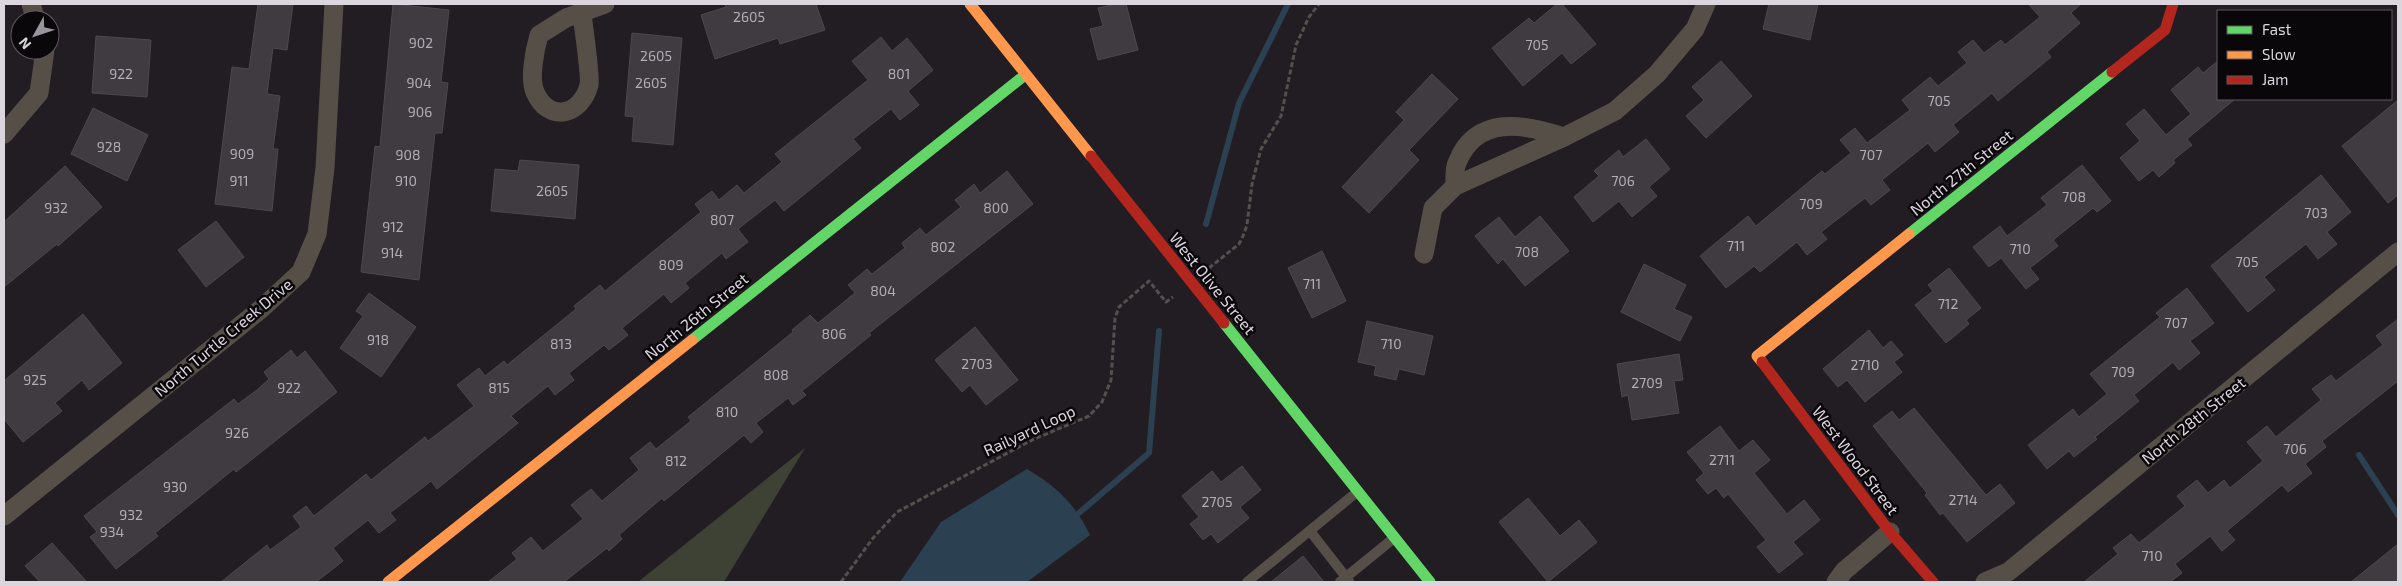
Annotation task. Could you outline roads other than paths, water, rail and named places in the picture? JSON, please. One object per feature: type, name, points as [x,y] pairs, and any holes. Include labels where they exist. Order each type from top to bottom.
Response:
[{"type":"street","name":"North Turtle Creek Drive","points":[[4,516],[261,309],[301,272],[317,234],[325,168],[334,4]]},
{"type":"street","points":[[582,12],[589,84],[581,101],[571,110],[560,114],[545,107],[534,91],[533,53],[539,35],[566,18],[582,12],[604,4]]},
{"type":"street","name":"West Olive Street","points":[[970,4],[1430,582]]},
{"type":"street","points":[[1424,254],[1433,208],[1455,186],[1564,137],[1615,111],[1657,74],[1695,29],[1706,4]]},
{"type":"street","name":"North 27th Street","points":[[1756,356],[2165,30],[2173,4]]},
{"type":"street","points":[[4,134],[39,93],[44,60]]},
{"type":"street","name":"North 26th Street","points":[[388,582],[1025,75]]},
{"type":"street","points":[[1455,186],[1456,164],[1467,146],[1482,133],[1506,125],[1533,127],[1564,137]]},
{"type":"street","name":"North 28th Street","points":[[1985,582],[2008,572],[2398,252]]},
{"type":"street","name":"West Wood Street","points":[[1756,356],[1890,532],[1933,582]]},
{"type":"street","points":[[1836,582],[1844,571],[1890,532]]},
{"type":"lane","points":[[1247,582],[1358,492]]},
{"type":"lane","points":[[1310,531],[1345,581],[1394,537]]},
{"type":"water","points":[[1027,469],[1064,497],[1078,514],[1090,535],[1027,582],[900,582],[941,522]]},
{"type":"waterway","points":[[1206,224],[1239,103],[1288,4]]},
{"type":"waterway","points":[[1072,517],[1149,453],[1159,331]]},
{"type":"waterway","points":[[2359,455],[2398,515]]}]
